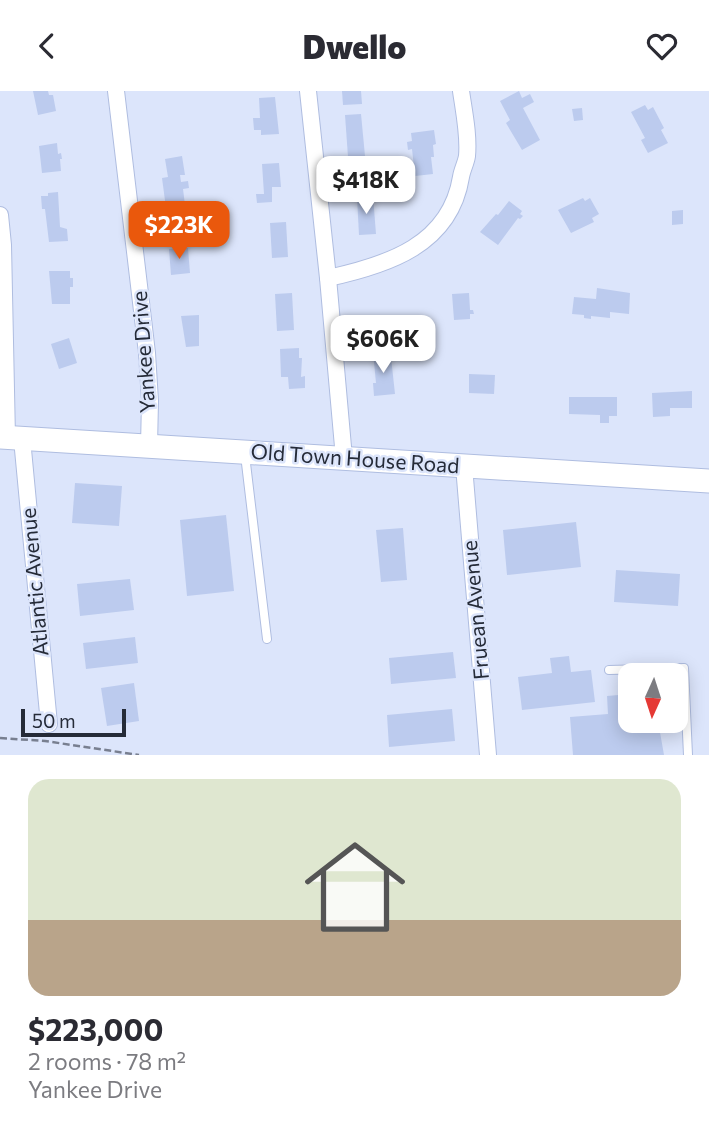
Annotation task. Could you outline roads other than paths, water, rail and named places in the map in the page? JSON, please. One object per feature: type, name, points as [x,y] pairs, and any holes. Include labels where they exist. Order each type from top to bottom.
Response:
[{"type":"main road","name":"Old Town House Road","points":[[10,438],[709,481]]},
{"type":"street","name":"Yankee Drive","points":[[117,91],[146,353],[150,401],[149,446]]},
{"type":"street","points":[[308,91],[344,458]]},
{"type":"street","points":[[328,278],[398,256],[422,243],[438,230],[460,191],[467,157],[461,91]]},
{"type":"street","name":"Atlantic Avenue","points":[[0,215],[10,438],[49,724]]},
{"type":"street","name":"Fruean Avenue","points":[[464,466],[488,755]]},
{"type":"lane","points":[[245,452],[267,639]]},
{"type":"lane","points":[[609,670],[684,668],[688,755]]}]
